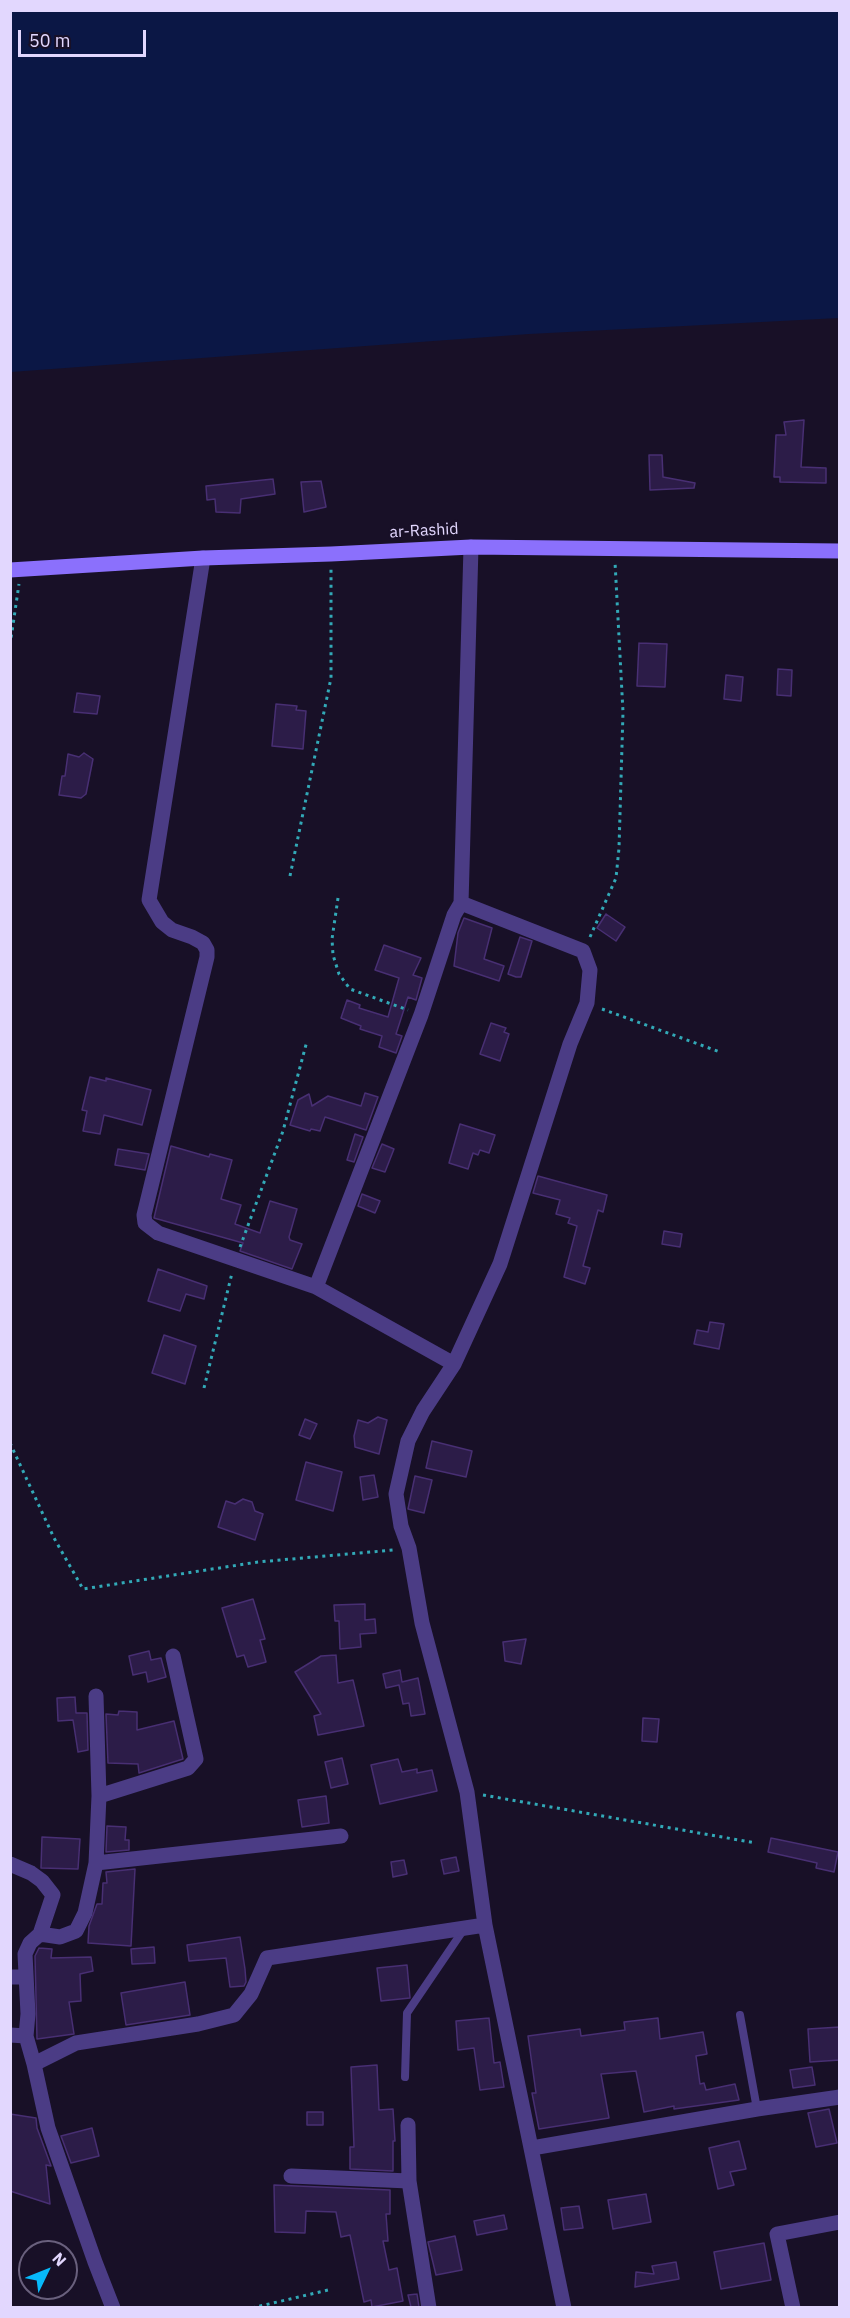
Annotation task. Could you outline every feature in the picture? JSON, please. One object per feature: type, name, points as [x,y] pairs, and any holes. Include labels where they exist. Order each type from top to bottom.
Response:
[{"type":"main road","name":"ar-Rashid","points":[[16,570],[203,558],[471,547],[840,551]]},
{"type":"street","points":[[316,1287],[421,1015],[453,915],[461,903],[471,547]]},
{"type":"street","points":[[203,558],[149,900],[162,922],[172,930],[203,943],[207,950],[207,957],[144,1215],[145,1223],[158,1233],[316,1287],[454,1364]]},
{"type":"street","points":[[461,903],[584,951],[590,970],[586,1003],[570,1044],[500,1264],[454,1364],[423,1411],[408,1441],[396,1494],[401,1526],[409,1548],[422,1623],[467,1792],[485,1925],[564,2307]]},
{"type":"street","points":[[99,1796],[188,1768],[196,1759],[173,1656]]},
{"type":"street","points":[[40,1934],[60,1937],[76,1931],[85,1913],[96,1863],[99,1796],[96,1696]]},
{"type":"street","points":[[96,1863],[341,1836]]},
{"type":"street","points":[[10,1864],[32,1873],[53,1895],[40,1934],[30,1943],[18,1977],[28,2014],[18,2035],[34,2064],[48,2128],[113,2307]]},
{"type":"street","points":[[34,2064],[76,2043],[198,2024],[234,2015],[251,1994],[267,1958],[485,1925]]},
{"type":"street","points":[[532,2148],[840,2097]]},
{"type":"street","points":[[408,2125],[409,2181],[429,2307]]},
{"type":"street","points":[[291,2176],[409,2181]]},
{"type":"street","points":[[793,2307],[777,2234],[840,2222]]},
{"type":"lane","points":[[405,2077],[408,2013],[465,1929]]},
{"type":"lane","points":[[741,2016],[757,2109]]},
{"type":"path","points":[[584,951],[616,878],[619,848],[623,712],[614,549]]},
{"type":"path","points":[[290,876],[331,678],[331,554]]},
{"type":"path","points":[[10,645],[16,570]]},
{"type":"path","points":[[338,898],[332,939],[333,955],[339,974],[350,989],[421,1015]]},
{"type":"path","points":[[586,1003],[720,1052]]},
{"type":"path","points":[[204,1388],[236,1259],[284,1131],[307,1041]]},
{"type":"path","points":[[10,1443],[54,1538],[83,1589],[258,1562],[409,1548]]},
{"type":"path","points":[[467,1792],[756,1843]]},
{"type":"path","points":[[252,2307],[328,2290]]},
{"type":"shaded area","points":[[11,10],[839,11],[839,318],[529,334],[11,372]]},
{"type":"building","points":[[804,420],[801,467],[826,468],[826,483],[780,482],[780,477],[774,477],[776,435],[786,435],[784,422]]},
{"type":"building","points":[[649,455],[662,455],[663,477],[695,483],[694,488],[650,490]]},
{"type":"building","points":[[273,479],[275,494],[241,499],[240,513],[216,512],[215,499],[207,500],[206,486]]},
{"type":"building","points":[[321,481],[326,507],[304,512],[301,482]]},
{"type":"building","points":[[639,643],[667,644],[665,687],[637,686]]},
{"type":"building","points":[[778,669],[792,670],[791,696],[777,695]]},
{"type":"building","points":[[726,675],[743,677],[741,701],[724,699]]},
{"type":"building","points":[[77,693],[100,696],[97,714],[74,712]]},
{"type":"building","points":[[276,704],[297,706],[296,710],[306,711],[303,749],[272,746]]},
{"type":"building","points":[[84,753],[93,759],[86,794],[81,798],[59,795],[68,754],[79,757]]},
{"type":"building","points":[[606,914],[625,927],[616,941],[597,928]]},
{"type":"building","points":[[464,918],[492,928],[484,959],[504,966],[499,981],[454,966],[458,933]]},
{"type":"building","points":[[520,937],[532,941],[521,977],[516,977],[508,974]]},
{"type":"building","points":[[384,945],[421,958],[413,975],[422,978],[416,1000],[408,997],[396,1034],[402,1036],[396,1053],[379,1047],[382,1036],[360,1029],[361,1026],[341,1018],[347,1000],[360,1005],[359,1008],[388,1017],[399,978],[375,970]]},
{"type":"building","points":[[491,1023],[506,1028],[504,1032],[509,1034],[500,1061],[480,1054]]},
{"type":"building","points":[[90,1077],[106,1081],[106,1078],[151,1090],[142,1125],[104,1115],[100,1134],[83,1131],[87,1111],[82,1110]]},
{"type":"building","points":[[365,1093],[378,1097],[366,1130],[325,1117],[320,1131],[311,1129],[310,1131],[290,1125],[298,1100],[309,1094],[312,1106],[328,1096],[361,1106]]},
{"type":"building","points":[[460,1124],[495,1135],[489,1153],[480,1150],[478,1155],[473,1153],[468,1169],[449,1163]]},
{"type":"building","points":[[355,1134],[363,1137],[354,1162],[347,1160]]},
{"type":"building","points":[[382,1144],[394,1149],[385,1172],[372,1168]]},
{"type":"building","points":[[171,1146],[209,1157],[210,1154],[232,1160],[221,1199],[241,1205],[235,1224],[260,1233],[270,1201],[297,1209],[289,1237],[290,1240],[302,1244],[292,1269],[240,1251],[243,1243],[154,1218]]},
{"type":"building","points":[[118,1149],[149,1154],[145,1170],[115,1165]]},
{"type":"building","points":[[538,1176],[607,1195],[603,1212],[598,1210],[583,1266],[590,1268],[585,1284],[564,1277],[577,1226],[568,1223],[570,1218],[556,1214],[560,1200],[533,1193]]},
{"type":"building","points":[[362,1194],[380,1201],[375,1213],[358,1206]]},
{"type":"building","points":[[664,1231],[682,1234],[680,1247],[662,1244]]},
{"type":"building","points":[[158,1269],[207,1286],[204,1299],[186,1294],[180,1311],[148,1301]]},
{"type":"building","points":[[710,1322],[724,1324],[719,1349],[694,1344],[697,1330],[708,1332]]},
{"type":"building","points":[[164,1335],[196,1346],[185,1384],[152,1373]]},
{"type":"building","points":[[378,1417],[387,1420],[379,1454],[355,1447],[354,1436],[358,1420],[368,1423]]},
{"type":"building","points":[[305,1419],[317,1424],[310,1439],[299,1435]]},
{"type":"building","points":[[432,1441],[472,1451],[466,1477],[426,1468]]},
{"type":"building","points":[[306,1462],[342,1472],[333,1511],[296,1500]]},
{"type":"building","points":[[374,1475],[378,1497],[363,1500],[360,1477]]},
{"type":"building","points":[[415,1476],[432,1480],[424,1513],[408,1509]]},
{"type":"building","points":[[243,1499],[252,1502],[255,1511],[263,1514],[255,1540],[218,1527],[226,1501],[235,1504]]},
{"type":"building","points":[[253,1599],[265,1639],[260,1640],[266,1662],[248,1667],[244,1655],[237,1657],[222,1608]]},
{"type":"building","points":[[365,1604],[365,1620],[375,1619],[376,1633],[360,1634],[361,1647],[340,1649],[339,1621],[335,1621],[334,1605]]},
{"type":"building","points":[[526,1639],[521,1664],[505,1661],[503,1642]]},
{"type":"building","points":[[149,1651],[151,1660],[161,1658],[166,1677],[148,1682],[146,1672],[133,1675],[129,1656]]},
{"type":"building","points":[[336,1655],[338,1683],[353,1680],[364,1726],[318,1735],[314,1716],[321,1714],[295,1672],[321,1656]]},
{"type":"building","points":[[400,1670],[402,1682],[418,1678],[425,1714],[411,1716],[409,1703],[403,1704],[399,1685],[386,1688],[383,1674]]},
{"type":"building","points":[[75,1697],[76,1713],[87,1713],[88,1750],[78,1752],[73,1720],[58,1721],[57,1698]]},
{"type":"building","points":[[119,1711],[137,1712],[137,1730],[174,1721],[183,1759],[139,1773],[138,1764],[108,1763],[106,1714],[118,1715]]},
{"type":"building","points":[[643,1718],[659,1719],[657,1742],[642,1741]]},
{"type":"building","points":[[342,1758],[348,1784],[331,1788],[325,1762]]},
{"type":"building","points":[[398,1759],[402,1772],[417,1769],[417,1773],[432,1770],[437,1791],[380,1804],[371,1765]]},
{"type":"building","points":[[326,1796],[329,1823],[302,1827],[298,1800]]},
{"type":"building","points":[[107,1826],[126,1827],[125,1840],[129,1840],[129,1850],[106,1852]]},
{"type":"building","points":[[42,1837],[80,1839],[78,1869],[41,1868]]},
{"type":"building","points":[[771,1838],[838,1852],[834,1872],[816,1868],[817,1863],[768,1852]]},
{"type":"building","points":[[456,1857],[459,1871],[444,1874],[441,1860]]},
{"type":"building","points":[[404,1860],[407,1874],[393,1877],[391,1862]]},
{"type":"building","points":[[135,1869],[131,1946],[88,1943],[89,1926],[97,1904],[102,1904],[103,1883],[107,1883],[106,1872]]},
{"type":"building","points":[[240,1937],[245,1969],[244,1986],[230,1987],[226,1958],[189,1961],[187,1945]]},
{"type":"building","points":[[154,1947],[155,1963],[132,1964],[131,1949]]},
{"type":"building","points":[[39,1948],[52,1949],[51,1958],[91,1957],[93,1971],[80,1974],[81,2001],[69,2002],[74,2034],[37,2039],[35,1956]]},
{"type":"building","points":[[407,1965],[410,1998],[381,2001],[377,1968]]},
{"type":"building","points":[[185,1982],[190,2015],[126,2025],[121,1993]]},
{"type":"building","points":[[489,2018],[494,2063],[500,2062],[504,2087],[480,2090],[474,2048],[458,2050],[456,2021]]},
{"type":"building","points":[[658,2018],[660,2039],[703,2032],[707,2054],[696,2056],[700,2084],[704,2083],[706,2090],[735,2084],[739,2100],[674,2109],[674,2106],[644,2112],[636,2071],[601,2074],[609,2118],[539,2129],[532,2093],[536,2093],[528,2036],[580,2029],[581,2036],[625,2030],[624,2022]]},
{"type":"building","points":[[840,2027],[840,2060],[810,2062],[808,2029]]},
{"type":"building","points":[[377,2065],[379,2110],[393,2109],[395,2141],[393,2141],[393,2171],[350,2169],[350,2147],[354,2147],[351,2067]]},
{"type":"building","points":[[812,2067],[815,2085],[793,2088],[790,2070]]},
{"type":"building","points":[[829,2109],[837,2143],[816,2147],[808,2113]]},
{"type":"building","points":[[307,2112],[323,2112],[323,2125],[307,2125]]},
{"type":"building","points":[[10,2114],[36,2118],[37,2128],[51,2166],[46,2165],[50,2204],[10,2191]]},
{"type":"building","points":[[92,2128],[99,2156],[71,2163],[61,2136]]},
{"type":"building","points":[[739,2141],[746,2169],[730,2172],[734,2185],[718,2189],[709,2148]]},
{"type":"building","points":[[274,2185],[390,2190],[390,2214],[386,2214],[388,2241],[383,2241],[389,2270],[397,2268],[403,2301],[372,2307],[371,2300],[364,2302],[350,2235],[341,2237],[336,2212],[306,2211],[305,2233],[275,2232]]},
{"type":"building","points":[[646,2194],[651,2222],[613,2229],[608,2200]]},
{"type":"building","points":[[579,2206],[583,2228],[564,2230],[561,2208]]},
{"type":"building","points":[[504,2215],[507,2229],[477,2235],[474,2221]]},
{"type":"building","points":[[455,2236],[462,2270],[436,2275],[428,2242]]},
{"type":"building","points":[[764,2243],[771,2280],[721,2289],[714,2252]]},
{"type":"building","points":[[676,2262],[679,2279],[635,2287],[636,2272],[654,2274],[652,2266]]},
{"type":"building","points":[[417,2294],[419,2307],[411,2307],[408,2295]]}]
